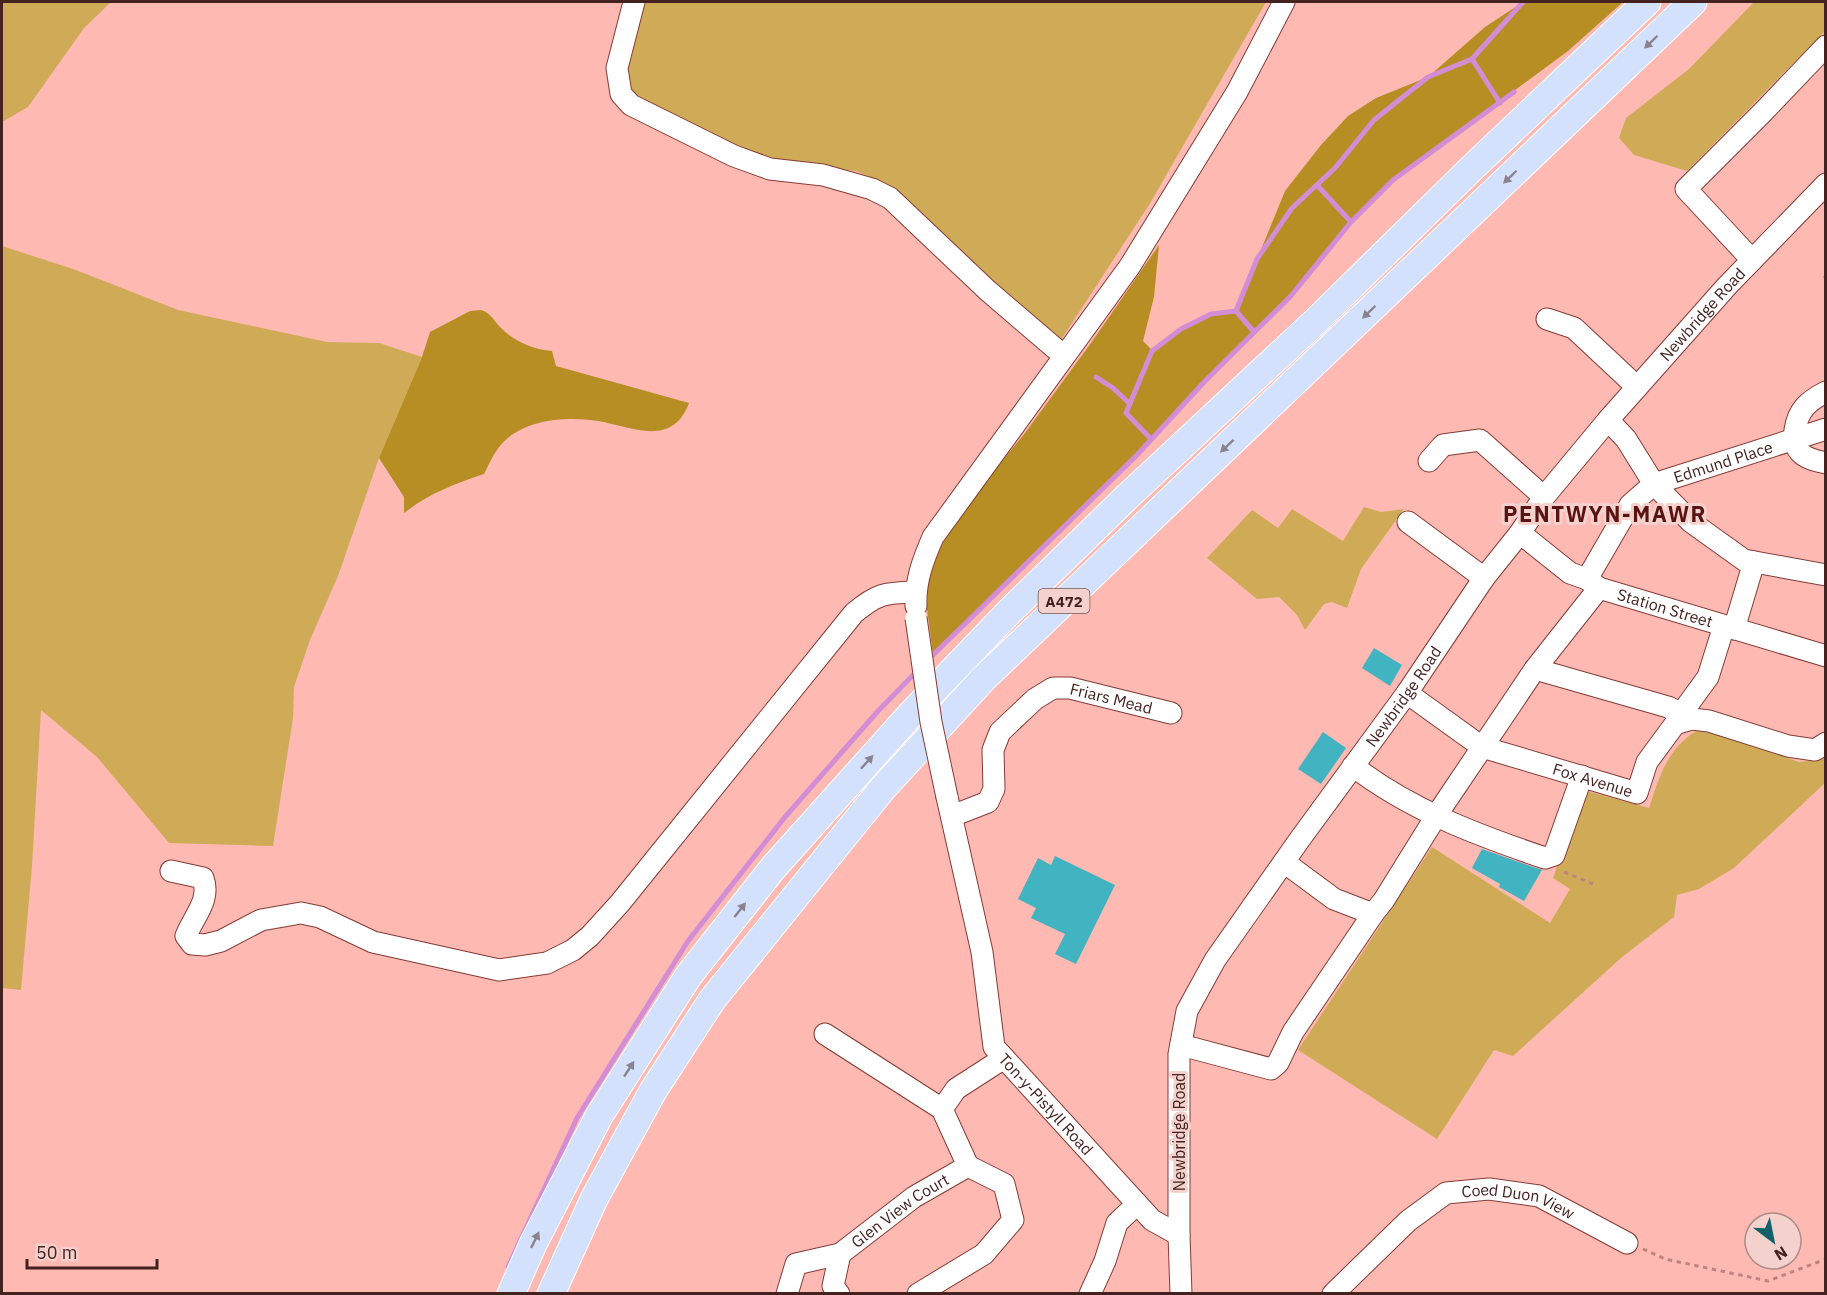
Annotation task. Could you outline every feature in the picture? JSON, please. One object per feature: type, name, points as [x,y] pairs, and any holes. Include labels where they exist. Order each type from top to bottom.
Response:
[{"type":"main road","name":"A472","points":[[512,1293],[533,1244],[599,1116],[690,975],[780,860],[912,713],[1010,611],[1128,496],[1317,320],[1474,166],[1647,2]]},
{"type":"main road","name":"A472","points":[[551,1293],[594,1199],[653,1092],[712,1000],[883,788],[984,678],[1693,2]]},
{"type":"street","points":[[634,2],[617,68],[621,94],[631,105],[734,156],[770,169],[823,175],[872,189],[890,198],[987,290],[1064,356]]},
{"type":"street","name":"Ton-y-Pistyll Road","points":[[1179,1235],[1152,1220],[994,1047],[982,952],[931,722],[916,618],[915,592],[922,563],[933,537],[1130,266],[1237,92],[1284,2]]},
{"type":"street","points":[[1752,260],[1686,189],[1826,46]]},
{"type":"street","name":"Newbridge Road","points":[[1181,1293],[1179,1235],[1181,1045],[1187,1011],[1215,960],[1407,693],[1484,578],[1520,533],[1544,497],[1637,387],[1752,260],[1826,184]]},
{"type":"street","points":[[1547,319],[1574,328],[1637,387]]},
{"type":"street","name":"Edmund Place","points":[[1826,392],[1809,402],[1797,417],[1794,439],[1799,452],[1810,459],[1826,464]]},
{"type":"street","points":[[1608,420],[1626,439],[1654,484],[1691,522],[1744,560],[1826,575]]},
{"type":"street","name":"Edmund Place","points":[[1654,484],[1826,429]]},
{"type":"street","points":[[1429,461],[1443,445],[1480,440],[1544,497]]},
{"type":"street","points":[[1181,1045],[1271,1069],[1278,1063],[1293,1032],[1384,900],[1482,747],[1593,584],[1630,505],[1654,484]]},
{"type":"street","points":[[1408,522],[1484,578]]},
{"type":"street","name":"Station Street","points":[[1520,533],[1570,573],[1593,584],[1826,656]]},
{"type":"street","points":[[1686,716],[1708,677],[1754,562]]},
{"type":"street","points":[[171,871],[203,878],[207,888],[204,902],[186,936],[192,944],[205,945],[221,941],[261,920],[301,913],[320,917],[373,942],[499,970],[547,963],[573,950],[590,936],[620,903],[854,613],[871,598],[888,593],[915,592]]},
{"type":"street","points":[[1535,669],[1668,707],[1686,716],[1788,746],[1815,750],[1826,743]]},
{"type":"street","name":"Friars Mead","points":[[950,807],[988,802],[994,789],[993,750],[1000,732],[1035,699],[1053,687],[1070,688],[1171,713]]},
{"type":"street","name":"Fox Avenue","points":[[1407,693],[1482,747],[1637,793],[1647,762],[1675,724],[1686,716]]},
{"type":"street","points":[[1353,766],[1379,786],[1436,817],[1545,858],[1554,855],[1582,776]]},
{"type":"street","points":[[1284,862],[1334,899],[1373,914]]},
{"type":"street","points":[[825,1034],[942,1109],[956,1089],[1004,1059]]},
{"type":"street","name":"Glen View Court","points":[[918,1293],[984,1254],[1013,1220],[1004,1184],[968,1166],[942,1109]]},
{"type":"street","name":"Glen View Court","points":[[839,1293],[833,1286],[840,1254],[914,1197],[968,1166]]},
{"type":"street","name":"Coed Duon View","points":[[1333,1293],[1408,1221],[1446,1192],[1489,1189],[1539,1196],[1627,1243]]},
{"type":"street","points":[[1090,1293],[1105,1261],[1117,1223],[1137,1203]]},
{"type":"street","points":[[787,1293],[796,1264],[840,1254]]},
{"type":"path","points":[[1549,856],[1553,867],[1593,884]]},
{"type":"path","points":[[1627,1243],[1665,1259],[1768,1281],[1826,1259]]},
{"type":"shaded area","points":[[2,2],[111,2],[84,28],[28,107],[2,122]]},
{"type":"shaded area","points":[[645,2],[1266,2],[1149,205],[1061,340],[934,230],[889,185],[856,171],[769,160],[739,149],[635,97],[625,82]]},
{"type":"shaded area","points":[[1523,2],[1623,2],[1568,51],[1393,180],[1351,222],[1290,297],[1206,380],[1137,455],[933,654],[927,609],[928,574],[939,549],[973,496],[1025,433],[1159,245],[1154,297],[1143,341],[1152,350],[1191,324],[1211,316],[1236,311],[1285,191],[1321,145],[1348,116],[1376,98],[1428,77],[1485,27]]},
{"type":"shaded area","points":[[1754,2],[1825,2],[1825,31],[1687,171],[1634,155],[1619,138],[1626,118],[1689,69]]},
{"type":"shaded area","points":[[2,246],[76,270],[178,310],[327,342],[379,343],[422,357],[379,458],[338,576],[310,640],[294,687],[293,718],[273,846],[169,843],[97,757],[41,710],[32,866],[21,990],[2,988]]},
{"type":"shaded area","points":[[481,310],[490,315],[506,333],[518,341],[531,347],[552,351],[556,366],[689,403],[682,417],[673,426],[662,430],[638,430],[598,421],[571,419],[529,426],[506,440],[495,453],[484,474],[442,490],[422,500],[404,513],[404,497],[379,458],[422,357],[430,332],[470,311]]},
{"type":"shaded area","points":[[1364,507],[1381,512],[1404,509],[1361,569],[1347,608],[1332,602],[1324,604],[1305,630],[1297,615],[1279,597],[1257,599],[1207,558],[1252,510],[1278,528],[1292,509],[1343,541]]},
{"type":"shaded area","points":[[1698,730],[1737,740],[1799,762],[1825,757],[1825,783],[1734,868],[1699,889],[1677,895],[1674,917],[1622,957],[1513,1056],[1494,1050],[1437,1139],[1298,1050],[1432,847],[1550,923],[1570,889],[1553,878],[1583,790],[1649,808],[1661,774],[1672,754],[1679,745]]},
{"type":"building","points":[[1374,648],[1402,665],[1390,686],[1362,668]]},
{"type":"building","points":[[1323,732],[1346,748],[1321,784],[1298,769]]},
{"type":"building","points":[[1482,849],[1542,870],[1524,901],[1472,868]]},
{"type":"building","points":[[1055,856],[1115,885],[1076,964],[1055,954],[1065,934],[1031,918],[1036,908],[1018,899],[1038,858],[1051,865]]},
{"type":"waterway","points":[[1151,439],[1126,413],[1152,351],[1181,329],[1211,314],[1236,311],[1257,259],[1292,208],[1335,168],[1374,120],[1428,77],[1472,59],[1523,2]]},
{"type":"waterway","points":[[1472,59],[1500,103]]},
{"type":"waterway","points":[[929,659],[1137,455],[1206,380],[1290,297],[1351,222],[1393,180],[1514,92]]},
{"type":"waterway","points":[[1317,185],[1351,222]]},
{"type":"waterway","points":[[1236,311],[1254,332]]},
{"type":"waterway","points":[[1096,377],[1113,388],[1130,404]]},
{"type":"waterway","points":[[508,1267],[577,1118],[688,941],[785,817],[878,711],[918,670]]},
{"type":"district","name":"PENTWYN-MAWR","points":[[1605,513]]}]
